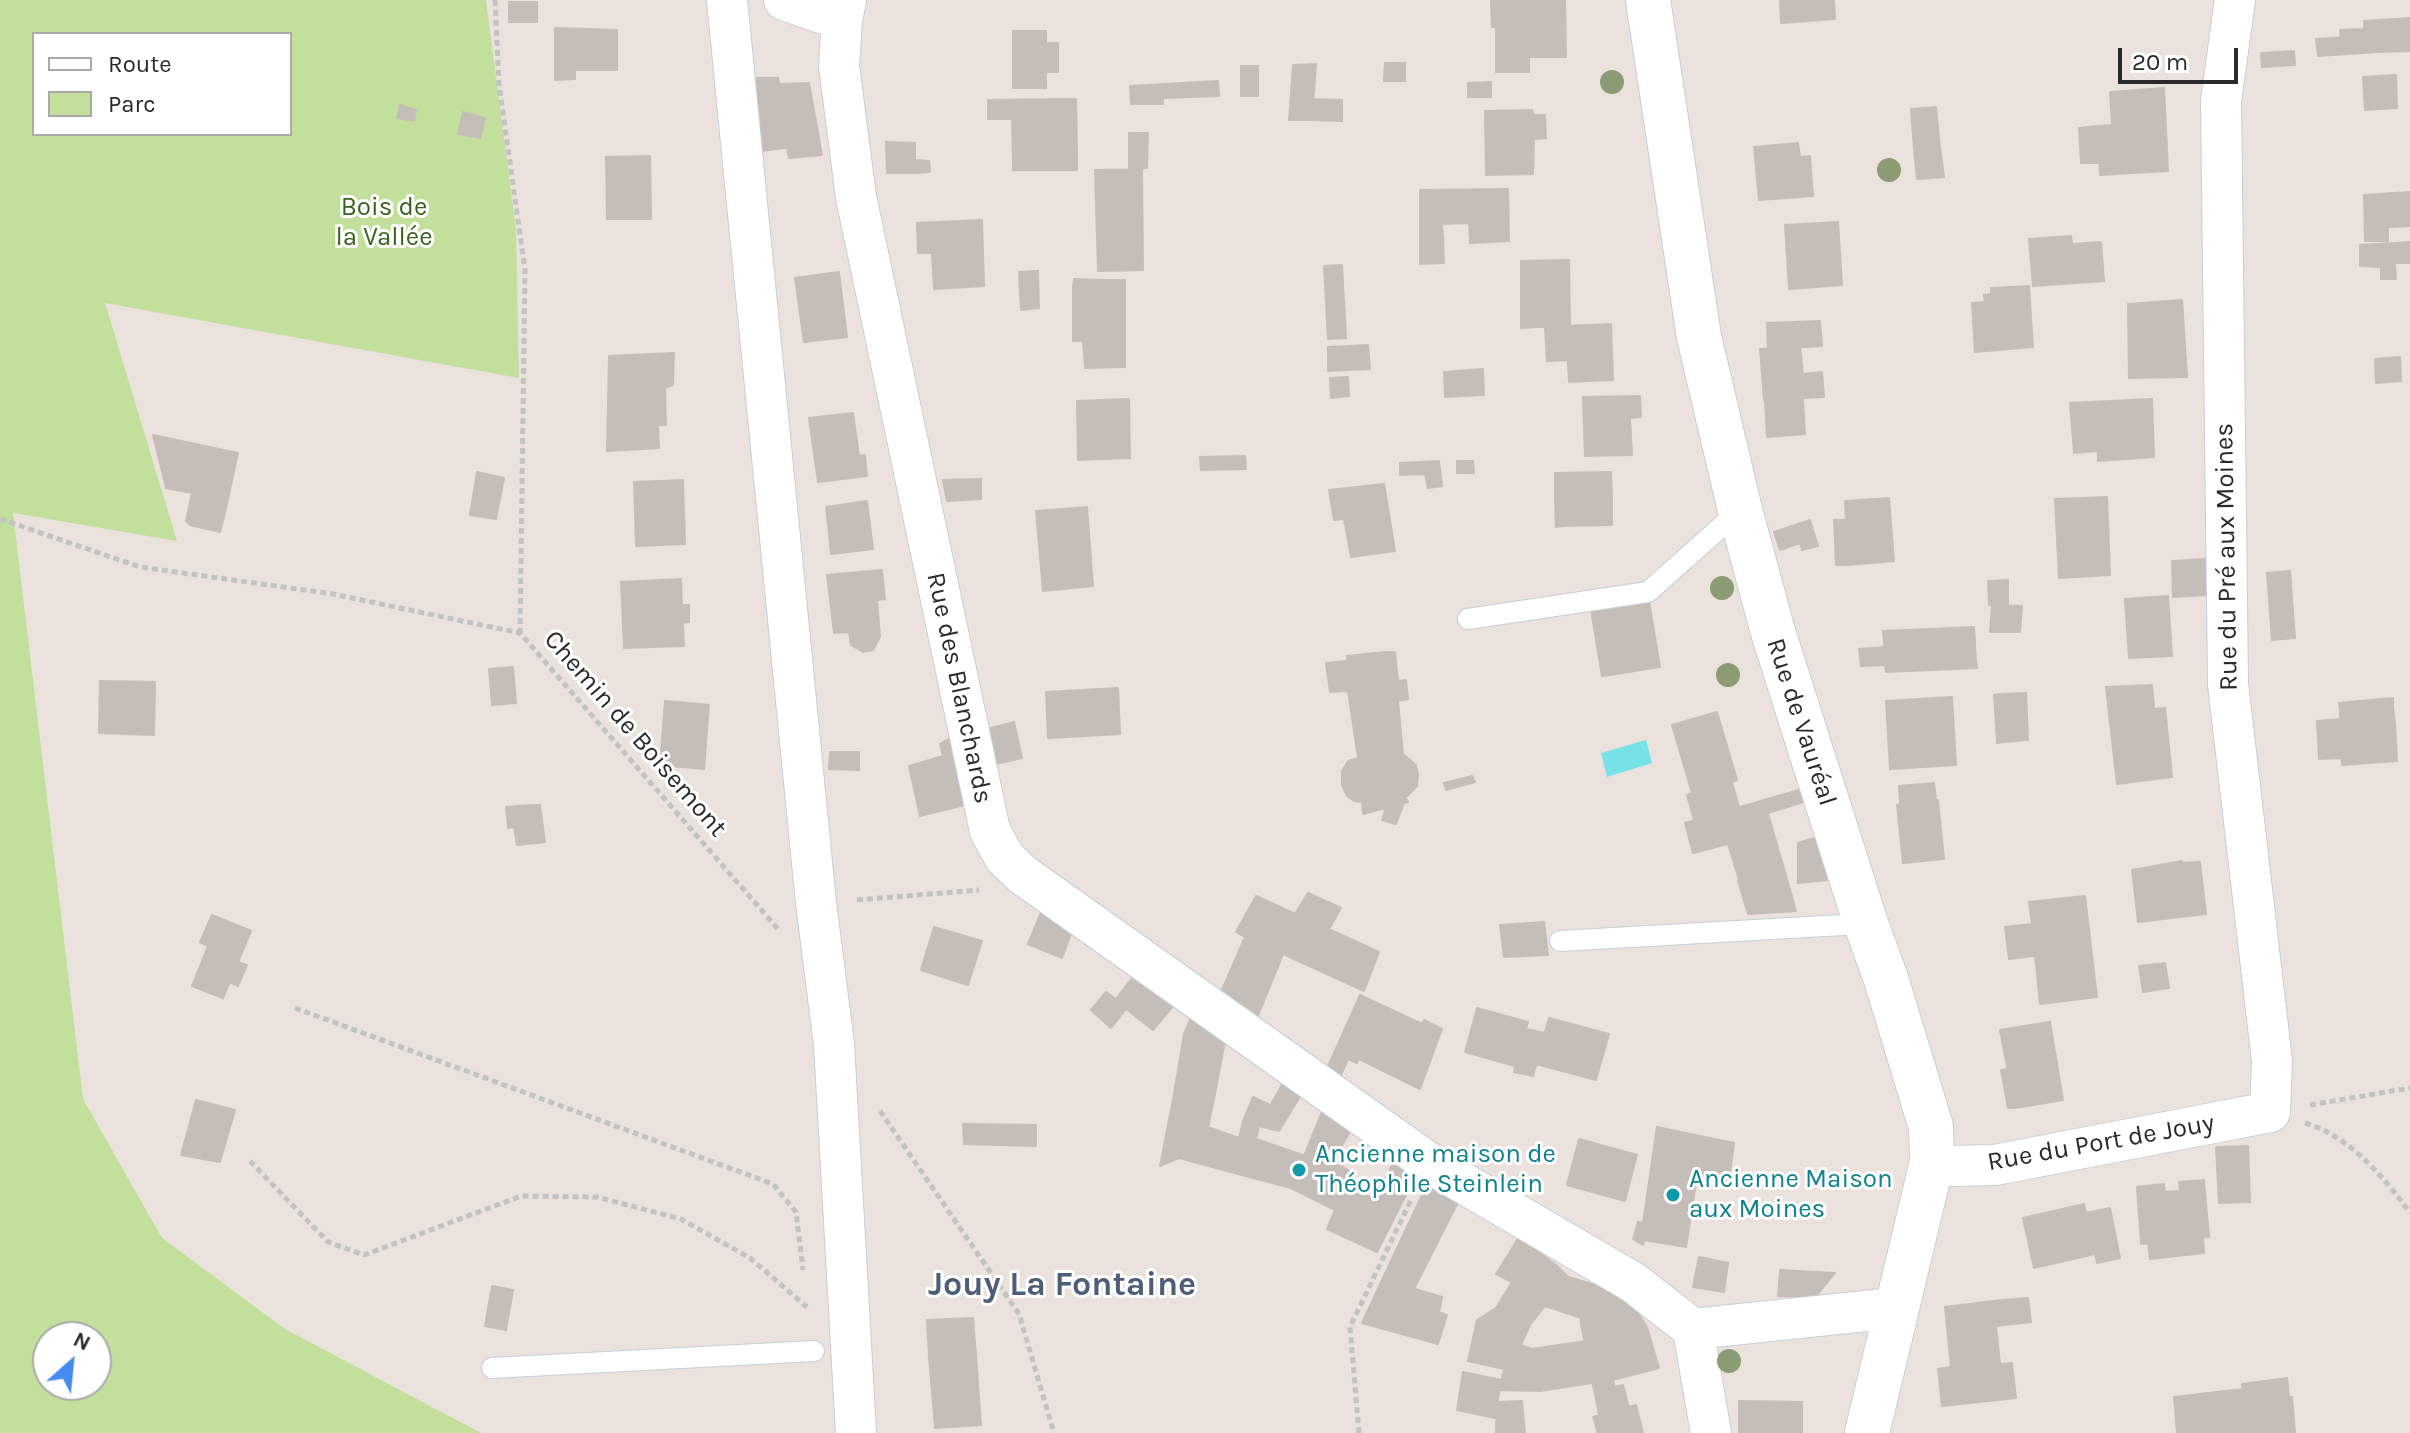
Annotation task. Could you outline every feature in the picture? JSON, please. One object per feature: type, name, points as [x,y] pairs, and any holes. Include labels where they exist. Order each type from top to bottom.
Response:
[{"type":"street","points":[[727,0],[816,903],[834,1044],[856,1433]]},
{"type":"street","points":[[784,0],[844,10]]},
{"type":"street","name":"Rue de Vauréal","points":[[1648,0],[1699,337],[1740,510],[1773,632],[1931,1127],[1932,1162],[1867,1433]]},
{"type":"street","name":"Rue du Pré aux Moines","points":[[2235,0],[2221,101],[2228,684],[2272,1061],[2270,1112]]},
{"type":"street","name":"Rue des Blanchards","points":[[844,10],[839,66],[856,197],[990,831],[1005,858],[1023,875],[1429,1163],[1634,1283],[1693,1329]]},
{"type":"street","name":"Rue du Port de Jouy","points":[[1932,1162],[1953,1166],[1995,1165],[2270,1112]]},
{"type":"street","points":[[1711,1433],[1693,1329],[1895,1308]]},
{"type":"lane","points":[[1468,619],[1648,592],[1740,510]]},
{"type":"lane","points":[[1560,941],[1843,925],[1865,921]]},
{"type":"lane","points":[[492,1368],[814,1351]]},
{"type":"path","points":[[495,0],[499,84],[525,270],[520,633]]},
{"type":"path","name":"Chemin de Boisemont","points":[[0,519],[140,567],[333,594],[520,633],[783,934]]},
{"type":"path","points":[[816,903],[991,889]]},
{"type":"path","points":[[295,1008],[773,1184]]},
{"type":"path","points":[[2270,1112],[2410,1088]]},
{"type":"path","points":[[878,1108],[1019,1314],[1054,1433]]},
{"type":"path","points":[[2270,1112],[2324,1129],[2384,1177],[2410,1213]]},
{"type":"path","points":[[250,1161],[328,1242],[364,1255],[521,1196],[597,1197],[681,1219],[750,1258],[807,1307]]},
{"type":"path","points":[[1359,1433],[1350,1327],[1429,1163]]},
{"type":"green space","name":"Bois de la Vallée","points":[[0,0],[486,0],[516,230],[519,378],[105,303],[177,541],[13,513],[83,1099],[162,1238],[285,1329],[481,1433],[0,1433]]},
{"type":"water","points":[[1646,740],[1652,763],[1607,777],[1601,753]]},
{"type":"building","points":[[1491,0],[1565,0],[1566,57],[1517,57],[1516,26],[1492,27]]},
{"type":"building","points":[[1780,0],[1834,0],[1835,19],[1781,23]]},
{"type":"building","points":[[509,2],[537,2],[537,22],[509,22]]},
{"type":"building","points":[[2410,18],[2410,51],[2377,52],[2376,35],[2341,37],[2340,30],[2364,29],[2364,21]]},
{"type":"building","points":[[1496,26],[1516,26],[1517,57],[1529,57],[1529,72],[1496,72]]},
{"type":"building","points":[[555,28],[617,30],[617,70],[575,70],[575,79],[555,80]]},
{"type":"building","points":[[1013,31],[1046,31],[1046,43],[1058,43],[1058,72],[1046,72],[1046,88],[1013,88]]},
{"type":"building","points":[[2376,35],[2377,52],[2318,56],[2316,39]]},
{"type":"building","points":[[2294,51],[2295,65],[2262,67],[2261,53]]},
{"type":"building","points":[[1385,63],[1405,63],[1405,81],[1384,81]]},
{"type":"building","points":[[1316,64],[1312,120],[1289,120],[1293,65]]},
{"type":"building","points":[[1241,66],[1258,66],[1258,96],[1241,96]]},
{"type":"building","points":[[2396,75],[2397,108],[2365,110],[2363,77]]},
{"type":"building","points":[[754,78],[778,78],[779,84],[809,83],[822,155],[789,158],[787,148],[759,151]]},
{"type":"building","points":[[1218,81],[1219,96],[1163,98],[1163,104],[1131,104],[1130,86]]},
{"type":"building","points":[[1491,82],[1491,97],[1468,97],[1468,83]]},
{"type":"building","points":[[2164,88],[2168,171],[2100,175],[2097,126],[2112,125],[2110,92]]},
{"type":"building","points":[[1052,99],[1054,156],[1034,157],[1035,164],[1013,164],[1012,119],[988,119],[988,100]]},
{"type":"building","points":[[1052,99],[1076,99],[1077,156],[1054,156]]},
{"type":"building","points":[[1314,99],[1342,100],[1342,121],[1312,120]]},
{"type":"building","points":[[400,105],[416,110],[414,121],[397,118]]},
{"type":"building","points":[[1936,107],[1940,147],[1914,149],[1911,109]]},
{"type":"building","points":[[1532,110],[1534,115],[1545,115],[1546,138],[1534,139],[1533,174],[1486,175],[1485,111]]},
{"type":"building","points":[[463,112],[485,118],[480,138],[458,134]]},
{"type":"building","points":[[2097,126],[2099,163],[2081,163],[2079,128]]},
{"type":"building","points":[[1129,133],[1148,133],[1147,168],[1129,169]]},
{"type":"building","points":[[886,142],[915,143],[915,173],[887,173]]},
{"type":"building","points":[[1798,143],[1800,157],[1810,156],[1813,196],[1759,200],[1754,147]]},
{"type":"building","points":[[1940,147],[1944,177],[1917,179],[1914,149]]},
{"type":"building","points":[[650,156],[651,219],[607,219],[606,157]]},
{"type":"building","points":[[1054,156],[1054,170],[1013,170],[1013,164],[1035,164],[1034,157]]},
{"type":"building","points":[[1054,156],[1077,156],[1077,170],[1054,170]]},
{"type":"building","points":[[915,160],[929,161],[930,172],[915,173]]},
{"type":"building","points":[[1142,169],[1143,270],[1098,271],[1095,170]]},
{"type":"building","points":[[1508,189],[1509,241],[1470,243],[1469,223],[1442,224],[1443,238],[1420,239],[1420,190]]},
{"type":"building","points":[[2410,192],[2410,226],[2388,227],[2388,241],[2365,241],[2364,195]]},
{"type":"building","points":[[982,220],[984,286],[934,289],[932,253],[918,253],[917,223]]},
{"type":"building","points":[[1838,222],[1842,285],[1789,289],[1785,225]]},
{"type":"building","points":[[2071,236],[2072,244],[2101,242],[2104,281],[2033,286],[2029,239]]},
{"type":"building","points":[[1443,238],[1444,263],[1420,264],[1420,239]]},
{"type":"building","points":[[2410,242],[2410,263],[2395,263],[2396,279],[2381,279],[2381,267],[2360,266],[2360,245]]},
{"type":"building","points":[[1569,260],[1570,325],[1521,328],[1521,261]]},
{"type":"building","points":[[1342,265],[1346,338],[1328,339],[1324,266]]},
{"type":"building","points":[[1038,271],[1039,308],[1021,310],[1019,272]]},
{"type":"building","points":[[839,272],[847,337],[804,342],[795,278]]},
{"type":"building","points":[[1074,279],[1098,280],[1098,289],[1073,288]]},
{"type":"building","points":[[1098,280],[1125,280],[1125,367],[1085,368],[1083,341],[1073,341],[1073,288],[1098,289]]},
{"type":"building","points":[[2029,286],[2033,347],[1975,352],[1972,303],[1985,302],[1984,295],[1991,294],[1991,288]]},
{"type":"building","points":[[2182,300],[2187,377],[2129,378],[2128,304]]},
{"type":"building","points":[[1820,321],[1822,346],[1768,349],[1767,323]]},
{"type":"building","points":[[1611,324],[1613,380],[1569,382],[1566,326]]},
{"type":"building","points":[[1566,326],[1568,360],[1547,361],[1545,327]]},
{"type":"building","points":[[1368,345],[1370,369],[1328,371],[1328,347]]},
{"type":"building","points":[[1800,347],[1803,374],[1822,372],[1824,397],[1764,400],[1760,349]]},
{"type":"building","points":[[674,353],[673,385],[665,388],[666,425],[658,425],[659,448],[607,451],[609,356]]},
{"type":"building","points":[[2400,357],[2401,381],[2376,383],[2375,359]]},
{"type":"building","points":[[1483,369],[1484,395],[1445,397],[1444,372]]},
{"type":"building","points":[[1348,377],[1349,396],[1331,398],[1330,378]]},
{"type":"building","points":[[1640,396],[1641,417],[1630,418],[1632,455],[1585,456],[1583,397]]},
{"type":"building","points":[[1803,398],[1805,434],[1767,437],[1765,400]]},
{"type":"building","points":[[1129,399],[1130,458],[1078,460],[1077,401]]},
{"type":"building","points":[[2152,399],[2154,457],[2098,461],[2098,451],[2074,453],[2070,403]]},
{"type":"building","points":[[853,413],[859,456],[865,455],[867,476],[818,482],[809,418]]},
{"type":"building","points":[[153,435],[238,453],[234,471],[210,467],[200,511],[224,517],[220,532],[190,525],[186,521],[192,493],[166,488]]},
{"type":"building","points":[[1245,456],[1246,469],[1201,470],[1200,457]]},
{"type":"building","points":[[1439,461],[1442,486],[1428,488],[1425,474],[1400,475],[1400,463]]},
{"type":"building","points":[[1457,461],[1473,461],[1474,473],[1457,473]]},
{"type":"building","points":[[210,467],[234,471],[224,517],[200,511]]},
{"type":"building","points":[[477,472],[504,478],[496,519],[470,515]]},
{"type":"building","points":[[1602,472],[1604,496],[1612,495],[1612,525],[1563,526],[1562,499],[1555,499],[1555,473]]},
{"type":"building","points":[[1602,472],[1611,472],[1612,495],[1604,496]]},
{"type":"building","points":[[981,479],[981,499],[947,501],[943,480]]},
{"type":"building","points":[[683,480],[685,544],[636,546],[634,482]]},
{"type":"building","points":[[1384,484],[1395,551],[1351,557],[1344,519],[1334,520],[1329,490]]},
{"type":"building","points":[[2107,497],[2110,575],[2059,578],[2055,499]]},
{"type":"building","points":[[1889,498],[1894,561],[1848,565],[1845,501]]},
{"type":"building","points":[[1555,499],[1562,499],[1563,526],[1556,527]]},
{"type":"building","points":[[867,501],[873,549],[831,554],[826,507]]},
{"type":"building","points":[[1087,507],[1093,586],[1043,591],[1036,511]]},
{"type":"building","points":[[1810,520],[1818,546],[1802,550],[1800,543],[1780,550],[1774,532]]},
{"type":"building","points":[[1834,520],[1845,520],[1848,565],[1836,565]]},
{"type":"building","points":[[2206,559],[2207,595],[2173,597],[2172,561]]},
{"type":"building","points":[[882,570],[885,599],[877,600],[880,637],[873,650],[863,652],[851,645],[849,632],[834,633],[827,575]]},
{"type":"building","points":[[2290,571],[2295,638],[2272,640],[2267,573]]},
{"type":"building","points":[[681,579],[682,605],[689,605],[689,622],[683,623],[684,646],[624,648],[621,582]]},
{"type":"building","points":[[2008,580],[2008,604],[1989,605],[1988,581]]},
{"type":"building","points":[[2168,596],[2172,656],[2129,658],[2125,599]]},
{"type":"building","points":[[1649,601],[1660,667],[1610,675],[1605,633],[1595,634],[1591,609]]},
{"type":"building","points":[[1992,605],[2022,606],[2020,632],[1990,632]]},
{"type":"building","points":[[1974,627],[1976,661],[1886,664],[1883,631]]},
{"type":"building","points":[[1605,633],[1610,675],[1602,676],[1595,634]]},
{"type":"building","points":[[1885,647],[1885,665],[1861,666],[1859,649]]},
{"type":"building","points":[[1385,652],[1395,652],[1398,681],[1388,682]]},
{"type":"building","points":[[1385,652],[1388,682],[1406,680],[1408,699],[1398,701],[1403,754],[1358,758],[1348,691],[1330,692],[1326,663],[1347,661],[1347,656]]},
{"type":"building","points":[[1976,661],[1977,668],[1886,672],[1885,665]]},
{"type":"building","points":[[513,667],[516,703],[492,705],[489,669]]},
{"type":"building","points":[[100,681],[155,682],[154,735],[99,733]]},
{"type":"building","points":[[2152,685],[2154,709],[2165,708],[2172,777],[2117,784],[2106,687]]},
{"type":"building","points":[[1118,688],[1120,734],[1048,738],[1046,692]]},
{"type":"building","points":[[2026,693],[2028,740],[2004,742],[2002,694]]},
{"type":"building","points":[[2002,694],[2004,742],[1997,743],[1994,695]]},
{"type":"building","points":[[1952,697],[1956,765],[1890,769],[1886,701]]},
{"type":"building","points":[[2393,698],[2393,708],[2370,710],[2370,700]]},
{"type":"building","points":[[2370,700],[2370,710],[2340,712],[2339,703]]},
{"type":"building","points":[[665,701],[699,704],[694,768],[660,765]]},
{"type":"building","points":[[699,704],[709,705],[704,769],[694,768]]},
{"type":"building","points":[[2393,708],[2395,723],[2389,727],[2371,727],[2370,710]]},
{"type":"building","points":[[2370,710],[2371,727],[2389,727],[2395,723],[2397,761],[2342,765],[2340,712]]},
{"type":"building","points":[[1717,712],[1737,780],[1732,782],[1739,807],[1694,820],[1687,795],[1692,793],[1672,725]]},
{"type":"building","points":[[2340,719],[2342,758],[2319,759],[2317,721]]},
{"type":"building","points":[[1014,722],[1022,758],[996,764],[987,729]]},
{"type":"building","points":[[956,735],[973,803],[920,816],[909,766],[943,756],[940,744]]},
{"type":"building","points":[[830,752],[859,752],[859,770],[829,769]]},
{"type":"building","points":[[1403,754],[1416,765],[1418,775],[1417,786],[1407,796],[1362,802],[1347,796],[1342,785],[1342,771],[1348,761]]},
{"type":"building","points":[[1472,776],[1475,782],[1446,790],[1444,783]]},
{"type":"building","points":[[1934,783],[1944,859],[1903,863],[1897,805],[1900,804],[1899,786]]},
{"type":"building","points":[[1799,790],[1803,802],[1768,813],[1764,800]]},
{"type":"building","points":[[1405,796],[1408,802],[1363,814],[1362,801]]},
{"type":"building","points":[[1764,800],[1787,879],[1739,880],[1728,844],[1693,853],[1685,823]]},
{"type":"building","points":[[1404,803],[1396,824],[1382,820],[1386,807]]},
{"type":"building","points":[[532,805],[540,805],[545,842],[537,843]]},
{"type":"building","points":[[532,805],[537,843],[517,845],[514,827],[508,828],[506,807]]},
{"type":"building","points":[[1815,838],[1828,880],[1798,883],[1798,843]]},
{"type":"building","points":[[2182,861],[2200,862],[2206,914],[2138,922],[2132,870]]},
{"type":"building","points":[[1787,879],[1796,911],[1748,914],[1738,881]]},
{"type":"building","points":[[1308,893],[1341,908],[1329,929],[1295,914]]},
{"type":"building","points":[[1256,896],[1379,952],[1364,991],[1283,954],[1254,1025],[1218,999],[1245,937],[1236,932]]},
{"type":"building","points":[[2085,896],[2097,997],[2040,1004],[2035,956],[2009,959],[2005,927],[2032,924],[2029,902]]},
{"type":"building","points":[[1043,908],[1074,927],[1068,942],[1035,927]]},
{"type":"building","points":[[212,915],[251,931],[223,998],[192,986],[208,946],[200,942]]},
{"type":"building","points":[[1544,922],[1548,955],[1504,957],[1500,925]]},
{"type":"building","points":[[934,927],[982,941],[968,985],[921,970]]},
{"type":"building","points":[[1035,927],[1068,942],[1062,958],[1028,944]]},
{"type":"building","points":[[238,962],[247,965],[238,986],[229,982]]},
{"type":"building","points":[[2165,963],[2169,988],[2143,992],[2139,966]]},
{"type":"building","points":[[1135,974],[1174,1005],[1153,1030],[1126,1009],[1111,1028],[1091,1010],[1106,992],[1116,999]]},
{"type":"building","points":[[1360,995],[1422,1024],[1424,1020],[1442,1029],[1420,1089],[1359,1059],[1357,1063],[1348,1059],[1339,1079],[1326,1071]]},
{"type":"building","points":[[1477,1008],[1528,1022],[1526,1029],[1545,1033],[1533,1076],[1514,1072],[1515,1066],[1465,1052]]},
{"type":"building","points":[[1191,1017],[1225,1041],[1213,1104],[1174,1094],[1184,1034]]},
{"type":"building","points":[[1549,1018],[1609,1034],[1596,1080],[1536,1064]]},
{"type":"building","points":[[2050,1022],[2063,1100],[2015,1108],[2000,1030]]},
{"type":"building","points":[[2008,1069],[2015,1108],[2008,1108],[2001,1070]]},
{"type":"building","points":[[1284,1081],[1302,1093],[1279,1131],[1259,1126]]},
{"type":"building","points":[[1174,1094],[1213,1104],[1208,1127],[1247,1141],[1238,1174],[1179,1158],[1160,1166]]},
{"type":"building","points":[[1253,1097],[1270,1105],[1259,1126],[1243,1121]]},
{"type":"building","points":[[196,1100],[235,1110],[220,1162],[181,1155]]},
{"type":"building","points":[[1324,1107],[1353,1127],[1332,1162],[1354,1173],[1348,1186],[1376,1200],[1396,1156],[1404,1162],[1413,1181],[1377,1252],[1327,1229],[1335,1210],[1291,1188]]},
{"type":"building","points":[[1243,1121],[1259,1126],[1256,1139],[1303,1155],[1291,1188],[1238,1174],[1247,1141],[1239,1138]]},
{"type":"building","points":[[963,1124],[1036,1125],[1036,1146],[964,1144]]},
{"type":"building","points":[[1657,1127],[1734,1143],[1729,1181],[1697,1176],[1686,1247],[1644,1240],[1643,1245],[1633,1239],[1638,1222],[1643,1223]]},
{"type":"building","points":[[1579,1139],[1637,1155],[1625,1201],[1567,1185]]},
{"type":"building","points":[[2248,1146],[2250,1202],[2219,1203],[2216,1147]]},
{"type":"building","points":[[1430,1178],[1460,1198],[1411,1295],[1382,1280]]},
{"type":"building","points":[[2204,1180],[2209,1237],[2141,1244],[2137,1187],[2164,1184],[2165,1192],[2180,1191],[2179,1182]]},
{"type":"building","points":[[2084,1204],[2086,1213],[2110,1208],[2120,1258],[2097,1263],[2095,1254],[2034,1268],[2023,1218]]},
{"type":"building","points":[[1519,1237],[1556,1265],[1515,1315],[1504,1369],[1468,1361],[1477,1320],[1496,1308],[1512,1282],[1496,1274]]},
{"type":"building","points":[[2203,1238],[2204,1253],[2150,1259],[2148,1243]]},
{"type":"building","points":[[1699,1257],[1728,1263],[1724,1292],[1693,1287]]},
{"type":"building","points":[[1556,1265],[1568,1277],[1626,1294],[1636,1310],[1628,1317],[1581,1324],[1581,1318],[1545,1306],[1530,1325],[1521,1345],[1532,1349],[1540,1391],[1499,1390],[1515,1315]]},
{"type":"building","points":[[1780,1270],[1835,1273],[1815,1297],[1778,1296]]},
{"type":"building","points":[[1382,1280],[1411,1295],[1415,1289],[1442,1297],[1439,1312],[1447,1315],[1438,1344],[1362,1323]]},
{"type":"building","points":[[492,1286],[513,1290],[506,1330],[485,1326]]},
{"type":"building","points":[[2028,1298],[2031,1322],[2005,1325],[2002,1300]]},
{"type":"building","points":[[2002,1300],[2005,1325],[1996,1326],[2000,1364],[2012,1363],[2016,1398],[1942,1406],[1938,1369],[1951,1367],[1945,1307]]},
{"type":"building","points":[[1636,1310],[1647,1327],[1636,1337],[1586,1349],[1581,1324],[1628,1317]]},
{"type":"building","points":[[973,1318],[976,1355],[929,1357],[927,1320]]},
{"type":"building","points":[[1647,1327],[1659,1368],[1613,1380],[1620,1410],[1599,1415],[1586,1349],[1636,1337]]},
{"type":"building","points":[[1586,1341],[1592,1383],[1540,1391],[1532,1349]]},
{"type":"building","points":[[976,1355],[981,1425],[935,1428],[929,1357]]},
{"type":"building","points":[[1463,1372],[1501,1380],[1495,1418],[1457,1410]]},
{"type":"building","points":[[2287,1378],[2289,1397],[2245,1401],[2242,1384]]},
{"type":"building","points":[[1623,1385],[1629,1408],[1620,1410],[1614,1387]]},
{"type":"building","points":[[2243,1389],[2245,1401],[2292,1397],[2295,1433],[2177,1433],[2174,1397]]},
{"type":"building","points":[[1522,1401],[1525,1433],[1496,1433],[1497,1402]]},
{"type":"building","points":[[1739,1401],[1802,1402],[1802,1433],[1739,1433]]},
{"type":"building","points":[[1636,1405],[1643,1433],[1622,1433],[1616,1411]]},
{"type":"building","points":[[1616,1411],[1622,1433],[1598,1433],[1593,1417]]},
{"type":"place","name":"Ancienne maison de Théophile Steinlein","points":[[1299,1170]]},
{"type":"place","name":"Ancienne Maison aux Moines","points":[[1673,1195]]},
{"type":"district","name":"Jouy La Fontaine","points":[[1062,1285]]}]
